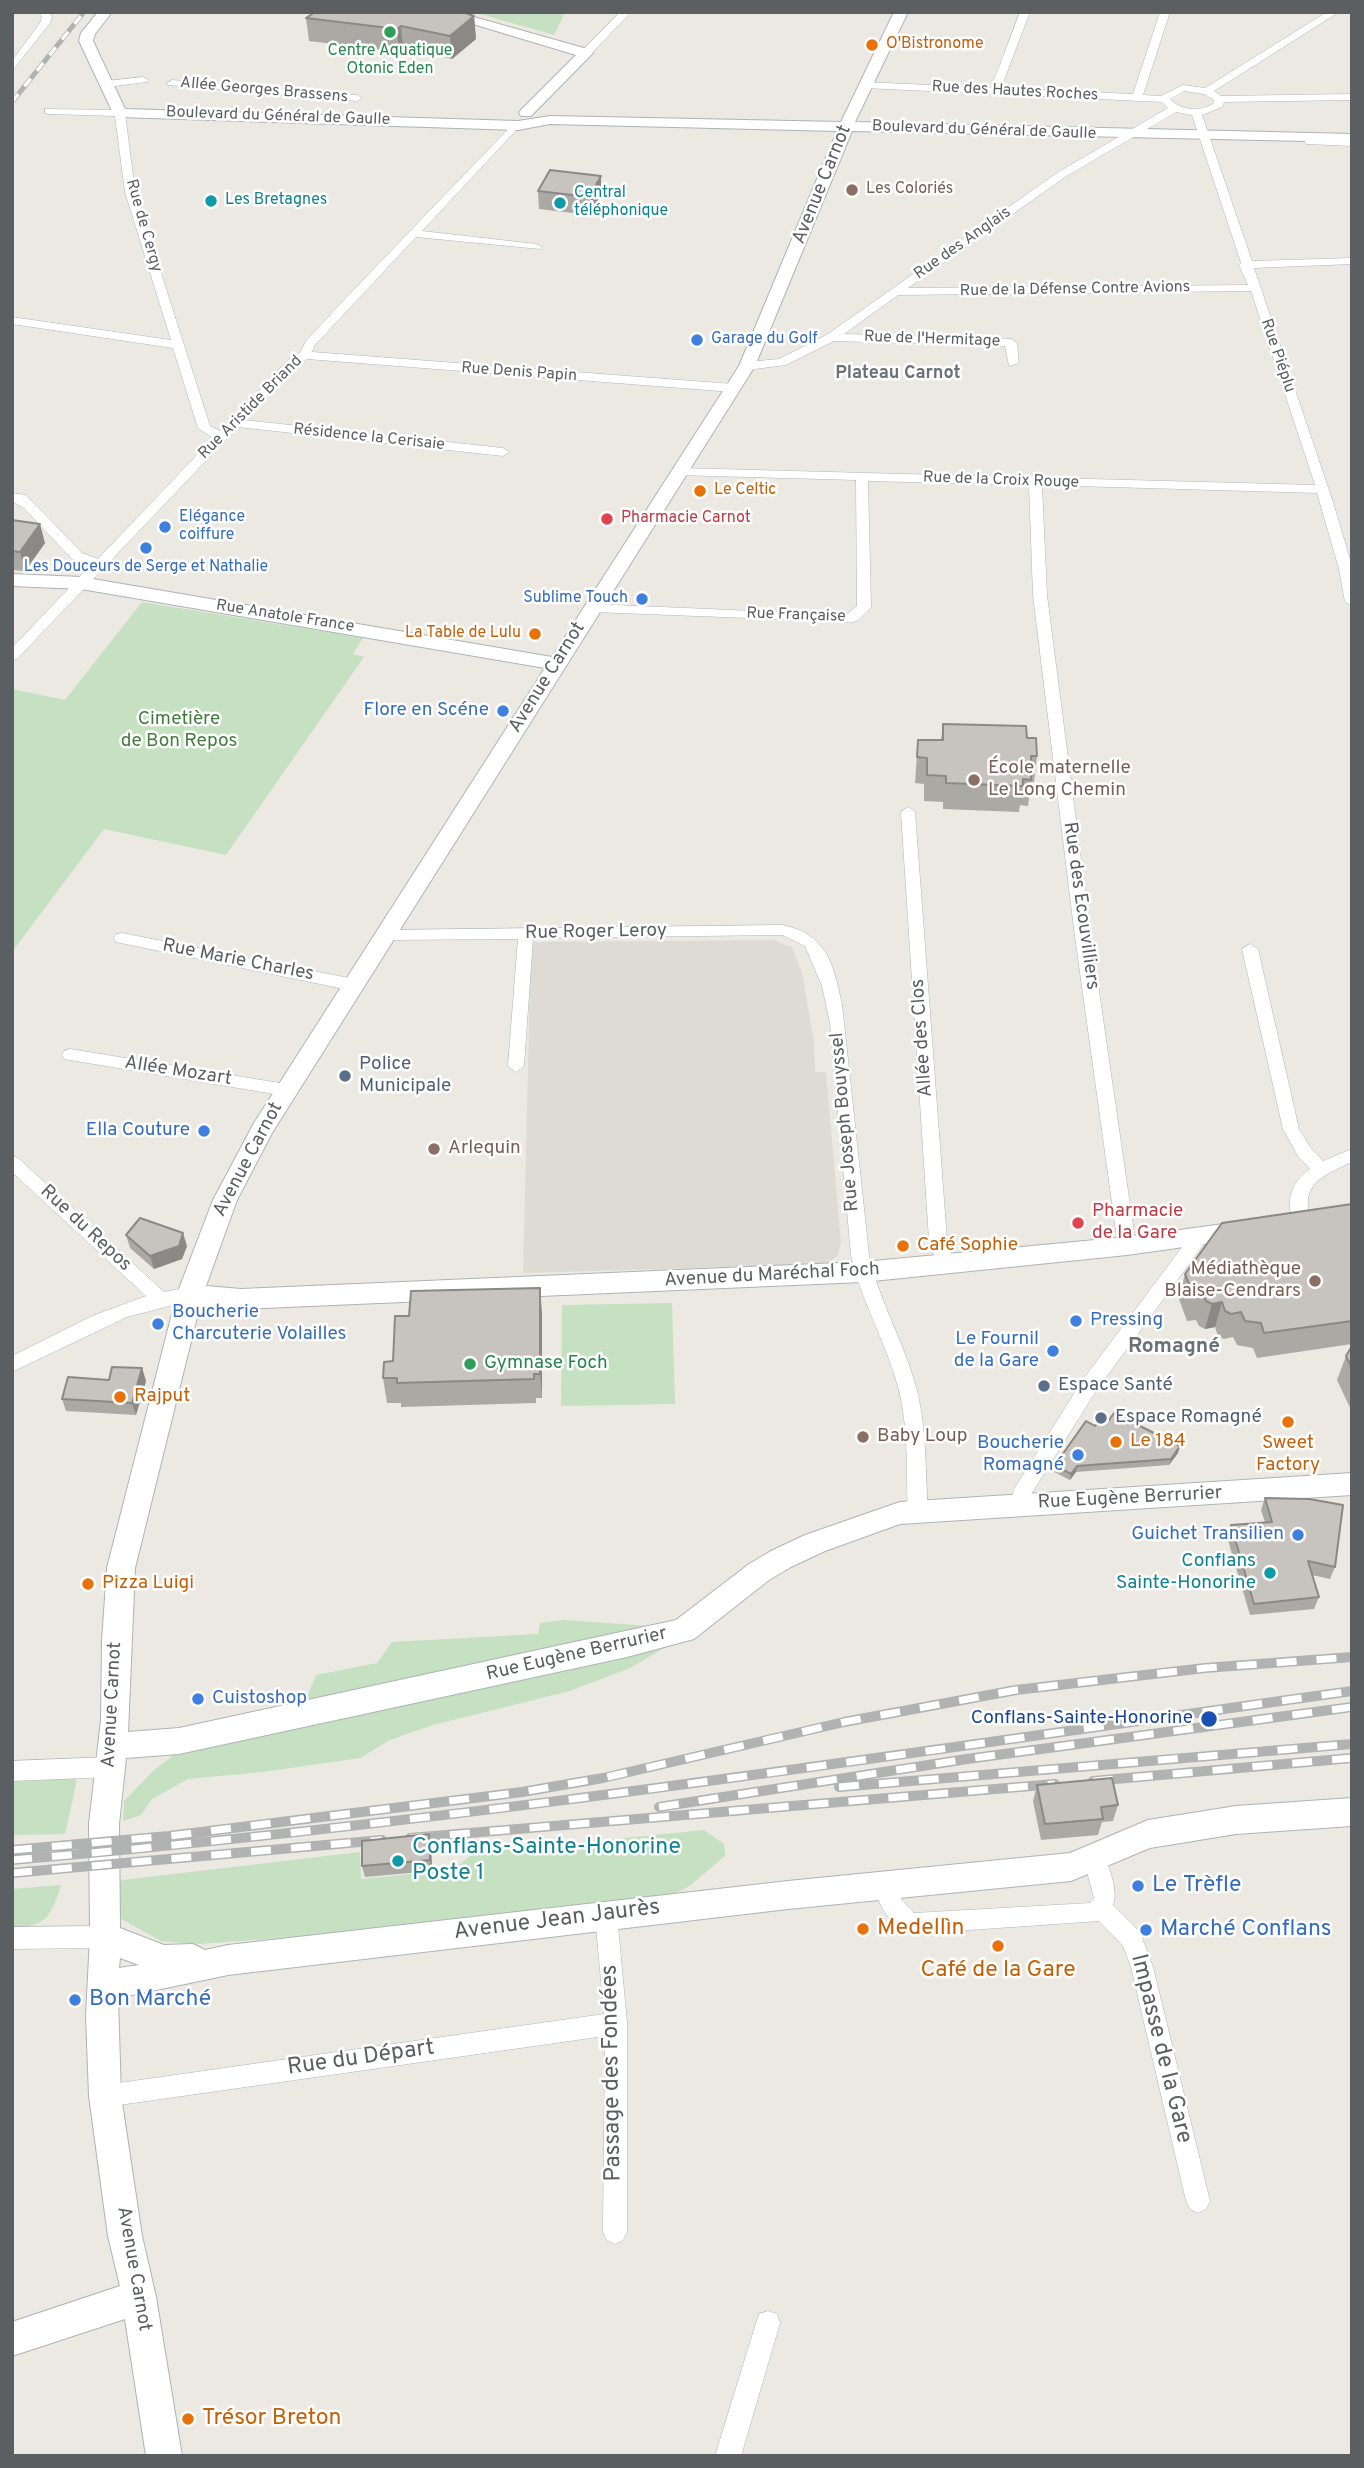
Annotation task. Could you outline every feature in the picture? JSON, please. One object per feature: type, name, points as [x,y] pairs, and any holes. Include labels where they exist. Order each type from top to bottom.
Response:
[{"type":"street","points":[[12,68],[46,23],[44,12]]},
{"type":"street","name":"Rue de Cergy","points":[[104,12],[88,33],[86,41],[120,113],[130,192],[204,428],[221,437]]},
{"type":"street","points":[[440,12],[586,53]]},
{"type":"street","points":[[530,117],[626,12]]},
{"type":"street","name":"Avenue Carnot","points":[[163,2456],[139,2297],[125,2236],[105,2096],[104,1824],[111,1757],[121,1568],[190,1294],[238,1172],[286,1090],[747,366],[865,85],[901,12]]},
{"type":"street","points":[[994,92],[1025,12]]},
{"type":"street","points":[[1137,98],[1165,12]]},
{"type":"street","points":[[1207,91],[1334,12]]},
{"type":"street","points":[[107,84],[143,80]]},
{"type":"street","name":"Allée Georges Brassens","points":[[172,83],[357,99]]},
{"type":"street","name":"Rue des Hautes Roches","points":[[865,85],[1165,99]]},
{"type":"street","points":[[1219,99],[1215,108],[1196,112],[1175,108],[1165,99],[1166,95],[1175,90],[1191,88],[1207,91],[1219,99],[1352,97]]},
{"type":"street","name":"Rue des Anglais","points":[[747,366],[782,362],[832,337],[1062,175],[1175,108]]},
{"type":"street","name":"Boulevard du Général de Gaulle","points":[[49,111],[511,124],[528,124],[530,117],[1131,135],[1352,138]]},
{"type":"street","name":"Rue Piéplu","points":[[1196,112],[1322,489],[1346,569],[1352,602]]},
{"type":"street","name":"Rue Aristide Briand","points":[[15,651],[66,603],[81,583],[291,364],[305,355],[310,344],[511,124]]},
{"type":"street","name":"Boulevard du Général de Gaulle","points":[[1308,137],[1310,142],[1352,143]]},
{"type":"street","points":[[413,233],[536,247]]},
{"type":"street","points":[[1245,265],[1352,261]]},
{"type":"street","name":"Rue de la Défense Contre Avions","points":[[897,292],[1254,288]]},
{"type":"street","points":[[12,320],[179,345]]},
{"type":"street","name":"Rue de l'Hermitage","points":[[832,337],[1011,343],[1013,363]]},
{"type":"street","name":"Rue Denis Papin","points":[[305,355],[733,388]]},
{"type":"street","name":"Résidence la Cerisaie","points":[[234,423],[503,452]]},
{"type":"street","name":"Rue de la Croix Rouge","points":[[680,472],[1322,489]]},
{"type":"street","name":"Rue Française","points":[[593,608],[847,619],[854,617],[864,607],[862,478]]},
{"type":"street","name":"Rue des Ecouvilliers","points":[[1034,482],[1037,489],[1040,595],[1049,672],[1127,1246]]},
{"type":"street","points":[[12,497],[21,498],[29,505],[77,556],[100,564]]},
{"type":"street","name":"Rue Anatole France","points":[[12,580],[81,583],[556,664]]},
{"type":"street","name":"Allée des Clos","points":[[908,812],[938,1240],[944,1263]]},
{"type":"street","name":"Rue Roger Leroy","points":[[386,935],[782,930],[804,937]]},
{"type":"street","points":[[516,1066],[526,934]]},
{"type":"street","name":"Rue Joseph Bouyssel","points":[[804,937],[818,952],[840,1034],[853,1206],[863,1272],[871,1298],[899,1360],[908,1392],[918,1511]]},
{"type":"street","name":"Rue Marie Charles","points":[[122,938],[354,985]]},
{"type":"street","points":[[1250,949],[1291,1129],[1312,1162],[1323,1170]]},
{"type":"street","name":"Allée Mozart","points":[[70,1055],[286,1090]]},
{"type":"street","points":[[1283,1225],[1298,1200],[1300,1191],[1310,1178],[1352,1155]]},
{"type":"street","name":"Rue du Repos","points":[[12,1162],[158,1297]]},
{"type":"street","name":"Avenue du Maréchal Foch","points":[[190,1294],[241,1299],[863,1272],[1127,1246],[1329,1219]]},
{"type":"street","points":[[1020,1506],[1021,1495],[1089,1386],[1200,1236]]},
{"type":"street","points":[[12,1365],[66,1335],[158,1297],[190,1294]]},
{"type":"street","name":"Rue Eugène Berrurier","points":[[111,1757],[627,1645],[684,1630],[759,1572],[781,1559],[876,1521],[918,1511],[1352,1484]]},
{"type":"street","points":[[12,1771],[111,1757]]},
{"type":"street","name":"Avenue Jean Jaurès","points":[[103,1985],[141,1980],[228,1960],[606,1915],[1071,1867],[1148,1834],[1236,1820],[1343,1812]]},
{"type":"street","points":[[885,1885],[886,1894],[901,1918],[912,1924],[1093,1913],[1101,1908],[1105,1898],[1094,1857]]},
{"type":"street","name":"Impasse de la Gare","points":[[1101,1908],[1132,1939],[1142,1967],[1198,2200]]},
{"type":"street","name":"Passage des Fondées","points":[[606,1915],[617,2023],[615,2232]]},
{"type":"street","points":[[12,1938],[105,1937]]},
{"type":"street","name":"Avenue Jean Jaurès","points":[[105,1937],[164,1960],[228,1960]]},
{"type":"street","name":"Rue du Départ","points":[[105,2096],[617,2023]]},
{"type":"street","points":[[12,2339],[139,2297]]},
{"type":"street","points":[[728,2456],[768,2323]]},
{"type":"shaded area","points":[[773,940],[792,947],[802,973],[814,1042],[815,1072],[826,1072],[841,1243],[838,1255],[828,1264],[523,1273],[531,942]]},
{"type":"green space","points":[[473,12],[554,12],[564,15],[554,35]]},
{"type":"green space","name":"Cimetière de Bon Repos","points":[[142,602],[363,638],[353,654],[364,657],[226,855],[104,829],[12,952],[12,689],[65,700]]},
{"type":"green space","points":[[672,1303],[675,1404],[561,1406],[562,1305]]},
{"type":"green space","points":[[564,1620],[651,1626],[666,1647],[630,1668],[570,1691],[433,1725],[390,1740],[360,1758],[263,1772],[188,1779],[152,1799],[141,1815],[123,1821],[124,1801],[154,1770],[182,1749],[295,1727],[316,1675],[377,1663],[392,1642],[538,1634],[540,1623]]},
{"type":"green space","points":[[12,1776],[66,1776],[77,1780],[65,1834],[12,1835]]},
{"type":"green space","points":[[704,1830],[724,1844],[725,1856],[691,1885],[671,1896],[418,1928],[200,1944],[161,1941],[118,1917],[114,1881],[360,1852],[361,1879],[452,1870],[474,1853]]},
{"type":"green space","points":[[61,1885],[46,1918],[33,1925],[12,1928],[12,1889]]},
{"type":"building","points":[[315,12],[463,12],[474,16],[450,36],[401,26],[397,29],[306,18]]},
{"type":"building","points":[[550,170],[601,176],[589,197],[538,191]]},
{"type":"building","points":[[12,520],[40,524],[20,552],[12,551]]},
{"type":"building","points":[[943,724],[1026,726],[1027,738],[1036,738],[1037,756],[1031,756],[1031,780],[1023,779],[1023,786],[946,783],[946,776],[927,775],[927,758],[917,757],[918,740],[943,740]]},
{"type":"building","points":[[1352,1204],[1352,1321],[1264,1333],[1261,1323],[1245,1321],[1241,1312],[1231,1314],[1225,1311],[1222,1302],[1212,1304],[1206,1301],[1203,1295],[1194,1296],[1185,1274],[1222,1223]]},
{"type":"building","points":[[140,1218],[183,1233],[179,1246],[150,1256],[126,1235]]},
{"type":"building","name":"Gymnase Foch","points":[[540,1288],[540,1374],[534,1374],[534,1379],[397,1383],[397,1378],[383,1378],[384,1362],[393,1361],[395,1316],[409,1316],[411,1291]]},
{"type":"building","points":[[1352,1346],[1352,1368],[1346,1356]]},
{"type":"building","points":[[112,1367],[142,1368],[132,1403],[62,1399],[68,1377],[109,1380]]},
{"type":"building","name":"Le 184","points":[[1114,1413],[1180,1446],[1171,1459],[1077,1466],[1071,1474],[1055,1465],[1086,1421],[1095,1426],[1102,1417],[1109,1420]]},
{"type":"building","points":[[1265,1498],[1309,1499],[1343,1505],[1335,1567],[1308,1561],[1319,1597],[1254,1604],[1231,1525],[1272,1522]]},
{"type":"building","points":[[1112,1778],[1118,1805],[1101,1807],[1103,1819],[1045,1824],[1037,1785]]},
{"type":"building","points":[[429,1834],[430,1860],[362,1866],[362,1841]]},
{"type":"railway","points":[[12,102],[84,12]]},
{"type":"railway","points":[[12,1850],[169,1836],[522,1792],[603,1778],[844,1722],[1016,1690],[1205,1668],[1352,1657]]},
{"type":"railway","points":[[12,1860],[516,1806],[1352,1691]]},
{"type":"railway","points":[[659,1807],[967,1759],[1352,1707]]},
{"type":"railway","points":[[839,1787],[1352,1744]]},
{"type":"railway","points":[[1093,1781],[1352,1758]]},
{"type":"railway","points":[[410,1838],[1055,1784]]},
{"type":"railway","points":[[12,1873],[382,1840]]},
{"type":"place","name":"Centre Aquatique Otonic Eden","points":[[390,32]]},
{"type":"place","name":"O'Bistronome","points":[[872,45]]},
{"type":"place","name":"Les Coloriés","points":[[852,190]]},
{"type":"place","name":"Les Bretagnes","points":[[211,201]]},
{"type":"place","name":"Central téléphonique","points":[[560,203]]},
{"type":"place","name":"Garage du Golf","points":[[697,340]]},
{"type":"place","name":"Le Celtic","points":[[700,491]]},
{"type":"place","name":"Pharmacie Carnot","points":[[607,519]]},
{"type":"place","name":"Elégance coiffure","points":[[165,527]]},
{"type":"place","name":"Les Douceurs de Serge et Nathalie","points":[[146,548]]},
{"type":"place","name":"Sublime Touch","points":[[642,599]]},
{"type":"place","name":"La Table de Lulu","points":[[535,634]]},
{"type":"place","name":"Flore en Scéne","points":[[503,711]]},
{"type":"place","name":"École maternelle Le Long Chemin","points":[[974,780]]},
{"type":"place","name":"Police Municipale","points":[[345,1076]]},
{"type":"place","name":"Ella Couture","points":[[204,1131]]},
{"type":"place","name":"Arlequin","points":[[434,1149]]},
{"type":"place","name":"Pharmacie de la Gare","points":[[1078,1223]]},
{"type":"place","name":"Café Sophie","points":[[903,1246]]},
{"type":"place","name":"Médiathèque Blaise-Cendrars","points":[[1315,1281]]},
{"type":"place","name":"Pressing","points":[[1076,1321]]},
{"type":"place","name":"Boucherie Charcuterie Volailles","points":[[158,1324]]},
{"type":"place","name":"Le Fournil de la Gare","points":[[1053,1351]]},
{"type":"place","name":"Gymnase Foch","points":[[470,1364]]},
{"type":"place","name":"Espace Santé","points":[[1044,1386]]},
{"type":"place","name":"Rajput","points":[[120,1397]]},
{"type":"place","name":"Espace Romagné","points":[[1101,1418]]},
{"type":"place","name":"Sweet Factory","points":[[1288,1422]]},
{"type":"place","name":"Baby Loup","points":[[863,1437]]},
{"type":"place","name":"Le 184","points":[[1116,1442]]},
{"type":"place","name":"Boucherie Romagné","points":[[1078,1455]]},
{"type":"place","name":"Guichet Transilien","points":[[1298,1535]]},
{"type":"place","name":"Conflans Sainte-Honorine","points":[[1270,1573]]},
{"type":"place","name":"Pizza Luigi","points":[[88,1584]]},
{"type":"place","name":"Cuistoshop","points":[[198,1699]]},
{"type":"place","name":"Conflans-Sainte-Honorine","points":[[1209,1719]]},
{"type":"place","name":"Conflans-Sainte-Honorine Poste 1","points":[[398,1861]]},
{"type":"place","name":"Le Trèfle","points":[[1138,1886]]},
{"type":"place","name":"Medellìn","points":[[863,1929]]},
{"type":"place","name":"Marché Conflans","points":[[1146,1930]]},
{"type":"place","name":"Café de la Gare","points":[[998,1946]]},
{"type":"place","name":"Bon Marché","points":[[75,2000]]},
{"type":"place","name":"Trésor Breton","points":[[188,2419]]},
{"type":"district","name":"Plateau Carnot","points":[[898,374]]},
{"type":"district","name":"Romagné","points":[[1174,1348]]}]
